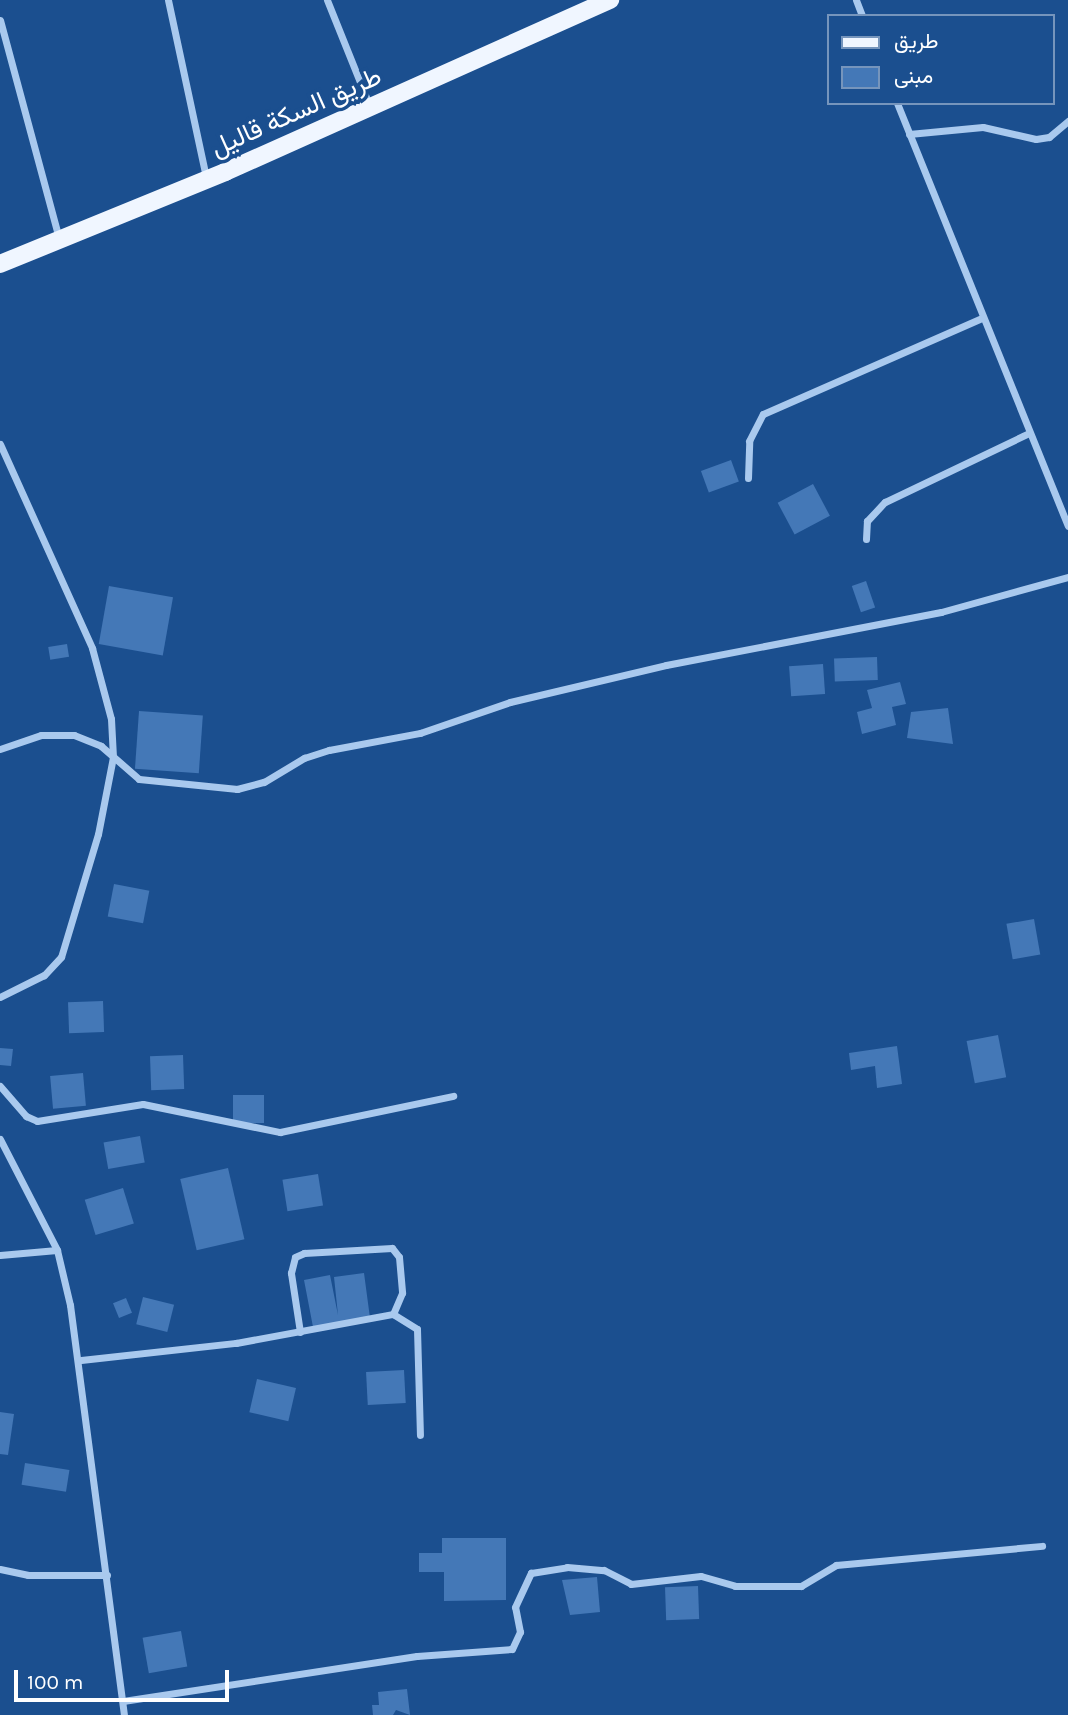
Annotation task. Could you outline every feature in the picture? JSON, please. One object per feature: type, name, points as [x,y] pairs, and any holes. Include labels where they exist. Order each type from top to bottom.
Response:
[{"type":"main road","name":"طريق السكة قاليل","points":[[0,264],[207,179],[610,0]]},
{"type":"street","points":[[167,0],[207,179]]},
{"type":"street","points":[[327,0],[370,108]]},
{"type":"street","points":[[0,19],[59,240]]},
{"type":"street","points":[[898,105],[1068,526]]},
{"type":"street","points":[[909,134],[983,127],[1037,139],[1049,137],[1068,121]]},
{"type":"street","points":[[748,478],[749,441],[763,414],[982,318]]},
{"type":"street","points":[[866,539],[867,521],[885,502],[1029,433]]},
{"type":"street","points":[[0,444],[92,648],[111,719],[113,757],[98,834],[61,957],[44,975],[0,997]]},
{"type":"street","points":[[0,749],[41,735],[74,735],[101,746],[139,779],[237,789],[264,782],[304,758],[329,750],[420,733],[510,702],[666,665],[941,612],[1068,577]]},
{"type":"street","points":[[0,1086],[26,1116],[37,1121],[143,1104],[280,1132],[453,1096]]},
{"type":"street","points":[[0,1139],[57,1250],[81,1360],[124,1715]]},
{"type":"street","points":[[300,1332],[291,1273],[295,1257],[304,1253],[392,1248],[399,1257],[402,1293],[393,1314]]},
{"type":"street","points":[[0,1255],[57,1250]]},
{"type":"street","points":[[81,1360],[300,1332],[393,1314],[417,1329],[420,1435]]},
{"type":"street","points":[[123,1701],[417,1656],[512,1649],[520,1632],[515,1607],[531,1573],[566,1567],[604,1570],[631,1584],[701,1576],[735,1586],[801,1586],[836,1565],[1042,1546]]},
{"type":"street","points":[[0,1569],[28,1575],[107,1575]]},
{"type":"building","points":[[731,460],[739,482],[709,493],[701,471]]},
{"type":"building","points":[[813,484],[830,516],[795,535],[778,503]]},
{"type":"building","points":[[866,581],[875,607],[861,612],[852,586]]},
{"type":"building","points":[[109,586],[173,597],[163,655],[99,644]]},
{"type":"building","points":[[67,644],[69,657],[50,660],[48,647]]},
{"type":"building","points":[[877,657],[878,680],[835,681],[834,659]]},
{"type":"building","points":[[823,664],[825,694],[791,696],[789,666]]},
{"type":"building","points":[[900,682],[906,704],[892,707],[896,725],[862,734],[857,712],[872,708],[867,690]]},
{"type":"building","points":[[948,708],[953,744],[907,738],[911,712]]},
{"type":"building","points":[[139,711],[203,715],[199,773],[135,769]]},
{"type":"building","points":[[114,884],[149,891],[143,923],[108,916]]},
{"type":"building","points":[[1034,919],[1040,954],[1013,959],[1006,924]]},
{"type":"building","points":[[103,1001],[104,1032],[69,1033],[68,1002]]},
{"type":"building","points":[[998,1035],[1006,1077],[975,1083],[967,1041]]},
{"type":"building","points":[[897,1046],[902,1084],[877,1088],[875,1066],[851,1070],[849,1053]]},
{"type":"building","points":[[0,1048],[13,1049],[11,1066],[0,1065]]},
{"type":"building","points":[[183,1055],[184,1089],[151,1090],[150,1056]]},
{"type":"building","points":[[83,1073],[86,1106],[53,1109],[50,1076]]},
{"type":"building","points":[[233,1095],[264,1095],[264,1123],[233,1123]]},
{"type":"building","points":[[140,1136],[145,1163],[108,1169],[104,1142]]},
{"type":"building","points":[[228,1168],[244,1239],[197,1250],[180,1179]]},
{"type":"building","points":[[318,1174],[323,1206],[287,1211],[282,1180]]},
{"type":"building","points":[[123,1188],[134,1223],[96,1235],[85,1200]]},
{"type":"building","points":[[364,1273],[370,1318],[313,1327],[304,1280],[330,1275],[338,1315],[334,1277]]},
{"type":"building","points":[[143,1297],[174,1305],[167,1332],[136,1324]]},
{"type":"building","points":[[126,1298],[132,1313],[119,1318],[113,1303]]},
{"type":"building","points":[[404,1370],[406,1403],[368,1405],[366,1372]]},
{"type":"building","points":[[257,1379],[296,1388],[288,1421],[249,1412]]},
{"type":"building","points":[[0,1412],[14,1414],[8,1455],[0,1454]]},
{"type":"building","points":[[25,1463],[69,1470],[66,1492],[22,1485]]},
{"type":"building","points":[[442,1538],[506,1538],[506,1600],[444,1601],[444,1572],[419,1572],[419,1553],[442,1553]]},
{"type":"building","points":[[597,1577],[600,1612],[570,1615],[562,1580]]},
{"type":"building","points":[[698,1586],[699,1619],[666,1620],[665,1587]]},
{"type":"building","points":[[181,1631],[187,1666],[149,1673],[143,1638]]},
{"type":"building","points":[[407,1689],[410,1715],[396,1710],[393,1715],[373,1715],[372,1705],[379,1705],[378,1692]]}]
